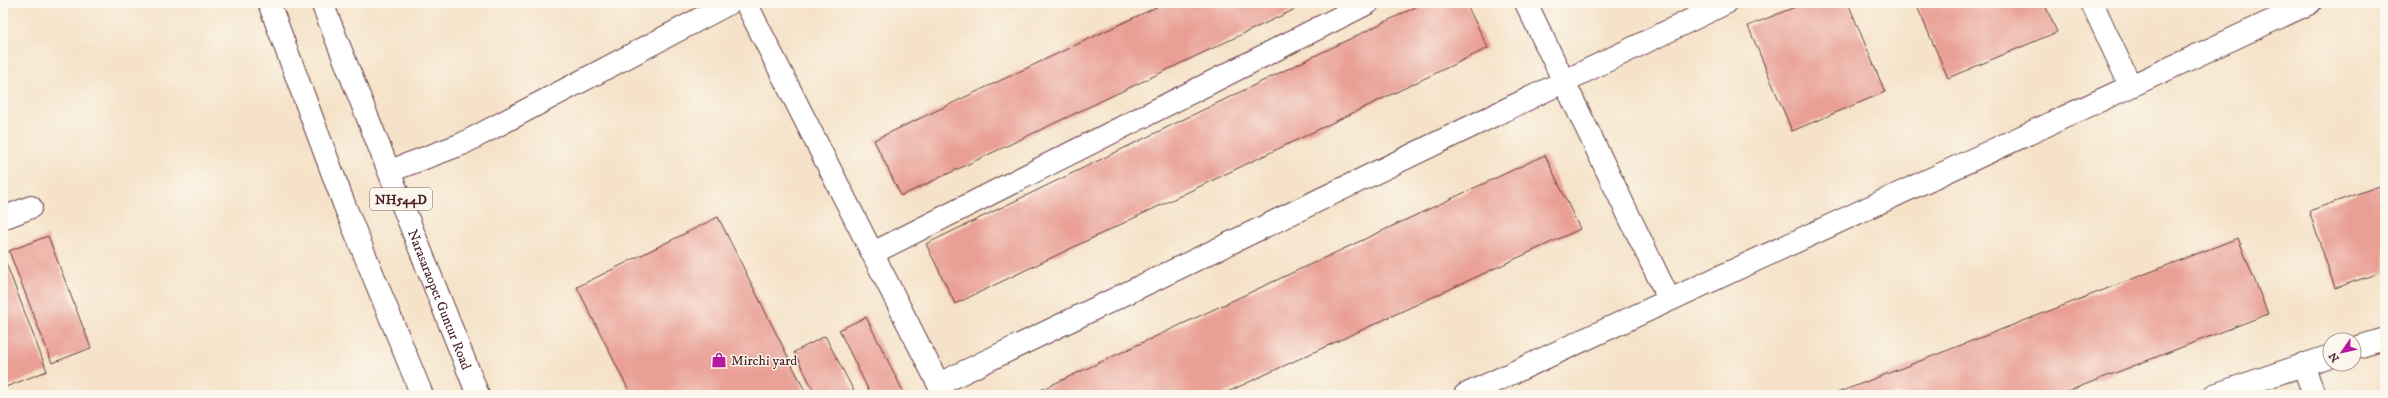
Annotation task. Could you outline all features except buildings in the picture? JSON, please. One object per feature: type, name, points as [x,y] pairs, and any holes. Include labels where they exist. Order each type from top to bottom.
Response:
[{"type":"main road","points":[[269,3],[344,204],[422,395]]},
{"type":"main road","name":"Narasaraopet Guntur Road","points":[[322,3],[478,395]]},
{"type":"main road","points":[[390,171],[462,144],[730,3]]},
{"type":"main road","points":[[746,3],[942,390],[1726,3]]},
{"type":"main road","points":[[873,253],[1368,3]]},
{"type":"main road","points":[[1526,3],[1668,299]]},
{"type":"main road","points":[[2092,3],[2130,85]]},
{"type":"main road","points":[[1465,395],[1668,299],[2310,3]]},
{"type":"main road","points":[[3,218],[30,207]]},
{"type":"main road","points":[[2362,346],[2385,339]]},
{"type":"main road","points":[[2214,395],[2322,358]]},
{"type":"main road","points":[[2303,364],[2314,395]]},
{"type":"place","name":"Mirchi yard","points":[[719,360]]}]
